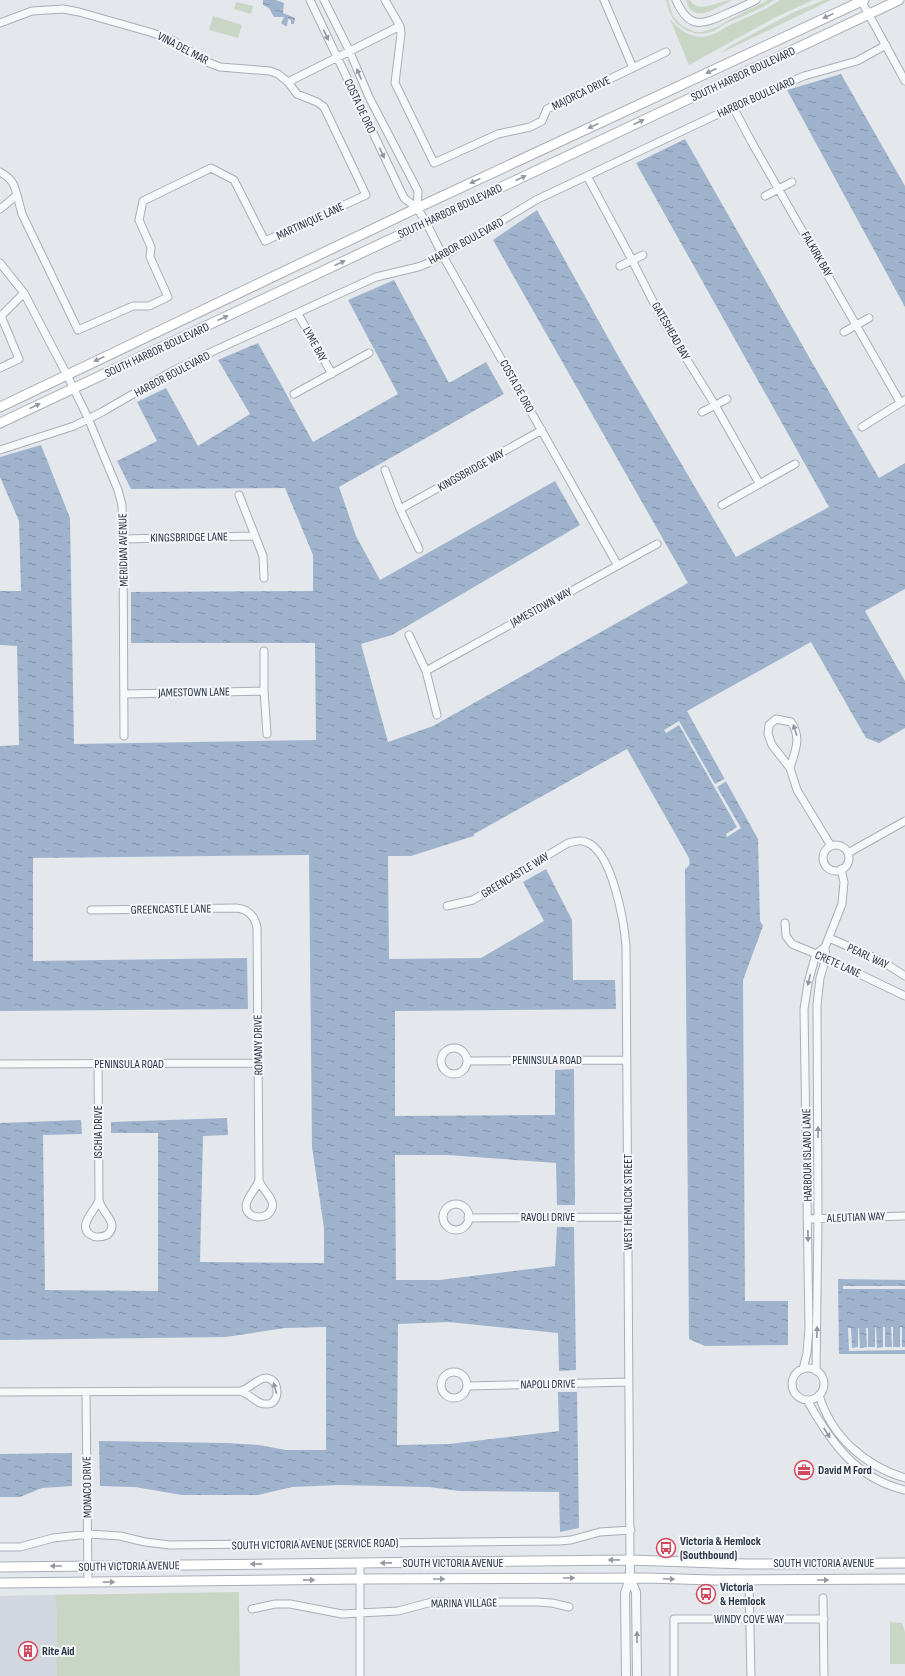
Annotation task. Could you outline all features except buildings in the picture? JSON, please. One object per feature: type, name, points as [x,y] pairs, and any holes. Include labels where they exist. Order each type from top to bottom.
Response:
[{"type":"main road","name":"SOUTH HARBOR BOULEVARD","points":[[0,407],[417,208],[862,0]]},
{"type":"main road","name":"SOUTH HARBOR BOULEVARD","points":[[0,423],[899,0]]},
{"type":"main road","name":"SOUTH VICTORIA AVENUE","points":[[0,1567],[630,1560],[746,1564],[905,1563]]},
{"type":"main road","name":"SOUTH VICTORIA AVENUE","points":[[0,1584],[359,1579],[905,1579]]},
{"type":"street","name":"COSTA DE ORO","points":[[310,0],[404,198],[417,208],[426,222],[443,256],[618,564]]},
{"type":"street","name":"COSTA DE ORO","points":[[324,0],[370,97],[418,191],[417,208]]},
{"type":"street","points":[[288,82],[349,50],[400,26],[385,0]]},
{"type":"street","points":[[604,0],[633,68]]},
{"type":"street","points":[[676,0],[681,11],[687,18],[693,22],[702,23],[711,21],[756,0]]},
{"type":"street","points":[[862,0],[868,15],[905,81]]},
{"type":"street","name":"VINA DEL MAR","points":[[0,23],[32,11],[63,9],[79,12],[153,32],[172,40],[207,62],[220,67],[270,71],[278,74],[288,82]]},
{"type":"street","name":"MAJORCA DRIVE","points":[[400,26],[402,40],[395,83],[434,163],[498,134],[530,127],[542,121],[547,110],[666,52]]},
{"type":"street","name":"HARBOR BOULEVARD","points":[[0,450],[74,426],[102,412],[171,372],[376,277],[418,267],[443,256],[536,200],[733,107],[804,76],[857,61],[886,45]]},
{"type":"street","name":"MARTINIQUE LANE","points":[[17,195],[22,214],[78,330],[133,306],[149,306],[168,297],[150,257],[151,247],[139,220],[143,201],[211,168],[234,180],[265,241],[366,195],[324,107],[317,102],[297,94],[288,82]]},
{"type":"street","name":"FALKIRK BAY","points":[[733,107],[857,325],[903,401],[862,427]]},
{"type":"street","points":[[0,172],[11,179],[17,195],[0,209]]},
{"type":"street","name":"GATESHEAD BAY","points":[[586,176],[632,260],[663,322],[715,404],[759,483]]},
{"type":"street","points":[[765,196],[792,182]]},
{"type":"street","points":[[620,266],[643,255]]},
{"type":"street","name":"MERIDIAN AVENUE","points":[[0,263],[24,293],[67,374],[88,418],[118,490],[122,505],[124,736]]},
{"type":"street","points":[[0,368],[19,359],[1,316],[24,293]]},
{"type":"street","name":"LYME BAY","points":[[298,314],[332,374]]},
{"type":"street","points":[[844,332],[869,318]]},
{"type":"street","name":"LYME BAY","points":[[294,394],[369,353]]},
{"type":"street","points":[[702,412],[727,399]]},
{"type":"street","name":"KINGSBRIDGE WAY","points":[[400,509],[542,430]]},
{"type":"street","points":[[722,505],[795,464]]},
{"type":"street","points":[[385,470],[400,509],[419,549]]},
{"type":"street","points":[[239,495],[263,556],[264,578]]},
{"type":"street","name":"KINGSBRIDGE LANE","points":[[123,539],[254,536]]},
{"type":"street","name":"JAMESTOWN WAY","points":[[426,671],[618,564],[657,544]]},
{"type":"street","points":[[409,635],[426,671],[437,715]]},
{"type":"street","points":[[264,650],[264,691],[267,734]]},
{"type":"street","name":"JAMESTOWN LANE","points":[[124,694],[264,691]]},
{"type":"street","points":[[790,768],[797,741],[796,730],[791,722],[776,719],[769,725],[768,734],[778,754],[790,768],[797,790],[831,846]]},
{"type":"street","points":[[848,853],[905,821]]},
{"type":"street","name":"GREENCASTLE WAY","points":[[447,906],[473,900],[568,844],[582,841]]},
{"type":"street","name":"WEST HEMLOCK STREET","points":[[582,841],[591,844],[600,851],[611,876],[622,912],[626,946],[631,1530],[630,1578],[625,1593],[626,1676]]},
{"type":"street","points":[[835,845],[842,847],[848,853],[848,861],[841,869],[832,870],[825,865],[823,856],[831,846],[835,845]]},
{"type":"street","name":"HARBOUR ISLAND LANE","points":[[803,1369],[807,1353],[809,1328],[804,1009],[808,983],[816,954],[825,947],[842,904],[844,882],[841,869]]},
{"type":"street","name":"GREENCASTLE LANE","points":[[91,910],[236,908],[243,909],[249,913]]},
{"type":"street","name":"ROMANY DRIVE","points":[[249,913],[257,926],[259,1180]]},
{"type":"street","name":"CRETE LANE","points":[[785,923],[786,936],[792,944],[826,958],[905,996]]},
{"type":"street","name":"PEARL WAY","points":[[829,938],[882,961],[905,976]]},
{"type":"street","name":"HARBOUR ISLAND LANE","points":[[816,1371],[818,1218],[817,1006],[820,978],[826,958],[825,947]]},
{"type":"street","name":"PENINSULA ROAD","points":[[467,1061],[627,1060]]},
{"type":"street","name":"PENINSULA ROAD","points":[[0,1064],[258,1063]]},
{"type":"street","name":"ISCHIA DRIVE","points":[[98,1064],[99,1200]]},
{"type":"street","points":[[259,1180],[262,1188],[271,1198],[272,1209],[266,1216],[256,1216],[248,1211],[247,1200],[257,1187],[259,1180]]},
{"type":"street","points":[[99,1200],[101,1208],[110,1218],[112,1228],[107,1235],[95,1237],[87,1231],[86,1221],[99,1200]]},
{"type":"street","name":"ALEUTIAN WAY","points":[[807,1218],[905,1216]]},
{"type":"street","name":"RAVOLI DRIVE","points":[[468,1218],[628,1217]]},
{"type":"street","points":[[803,1369],[812,1369],[816,1371],[820,1374],[824,1384],[819,1395],[812,1400],[803,1399],[796,1394],[792,1385],[795,1375],[803,1369]]},
{"type":"street","points":[[0,1392],[240,1391],[248,1389],[257,1380],[261,1379],[271,1380],[277,1387],[276,1398],[269,1404],[258,1403],[247,1394],[240,1391]]},
{"type":"street","name":"NAPOLI DRIVE","points":[[468,1386],[629,1382]]},
{"type":"street","name":"MONACO DRIVE","points":[[86,1392],[87,1498],[89,1534],[88,1582]]},
{"type":"street","points":[[819,1395],[824,1411],[837,1432],[853,1450],[872,1465],[905,1478]]},
{"type":"street","points":[[807,1400],[830,1437],[843,1454],[861,1470],[882,1482],[905,1490]]},
{"type":"street","name":"SOUTH VICTORIA AVENUE (SERVICE ROAD)","points":[[0,1547],[24,1546],[53,1538],[89,1534],[120,1536],[145,1542],[170,1545],[558,1542],[600,1532],[631,1530]]},
{"type":"street","points":[[360,1563],[360,1676]]},
{"type":"street","name":"WEST HEMLOCK STREET","points":[[630,1578],[636,1592],[637,1676]]},
{"type":"street","points":[[750,1580],[751,1676]]},
{"type":"street","points":[[823,1598],[824,1676]]},
{"type":"street","name":"MARINA VILLAGE","points":[[252,1609],[275,1604],[290,1604],[336,1613],[360,1613],[398,1611],[432,1602],[537,1602],[569,1607]]},
{"type":"street","name":"WINDY COVE WAY","points":[[674,1676],[674,1619],[824,1619]]},
{"type":"shaded area","points":[[98,1594],[80,1616],[58,1676],[0,1676],[0,1596]]},
{"type":"green space","points":[[666,0],[668,0],[673,16],[682,26],[695,32],[702,32],[717,27],[768,0],[774,0],[758,10],[727,23],[715,30],[701,34],[689,31],[678,25],[670,13]]},
{"type":"green space","points":[[686,0],[690,0],[698,6],[704,7],[732,0],[711,11],[699,13],[690,9]]},
{"type":"green space","points":[[780,0],[813,0],[774,18],[689,65],[670,19],[688,34],[705,37],[762,11]]},
{"type":"green space","points":[[824,0],[831,0],[721,53],[730,46],[792,13]]},
{"type":"green space","points":[[236,2],[253,6],[251,14],[234,9]]},
{"type":"green space","points":[[213,16],[242,25],[238,38],[209,30]]},
{"type":"green space","points":[[239,1592],[240,1676],[57,1676],[57,1614],[55,1595]]},
{"type":"green space","points":[[890,1622],[902,1623],[905,1632],[905,1664],[890,1664]]},
{"type":"water","points":[[263,0],[276,0],[284,3],[283,13],[295,18],[294,24],[291,24],[291,20],[288,19],[287,26],[281,23],[284,17],[274,17],[269,8],[263,5]]},
{"type":"water","points":[[841,74],[905,186],[905,307],[787,90]]},
{"type":"water","points":[[685,139],[879,478],[905,463],[905,589],[865,611],[905,681],[905,728],[879,743],[866,738],[811,642],[687,711],[758,839],[760,921],[763,926],[743,980],[745,1301],[788,1301],[788,1345],[705,1346],[689,1339],[685,869],[689,866],[689,858],[627,749],[474,834],[474,836],[411,856],[388,856],[389,959],[481,958],[544,921],[523,882],[546,869],[572,920],[573,980],[615,980],[616,1009],[395,1011],[395,1116],[555,1115],[555,1070],[574,1069],[575,1205],[557,1205],[556,1163],[448,1155],[395,1155],[396,1280],[439,1280],[555,1266],[557,1227],[574,1227],[576,1370],[559,1371],[558,1333],[448,1322],[398,1324],[397,1445],[449,1444],[559,1431],[558,1392],[577,1392],[579,1528],[560,1532],[559,1492],[459,1491],[429,1487],[339,1485],[292,1487],[258,1495],[182,1495],[135,1487],[100,1486],[99,1441],[227,1443],[259,1445],[286,1450],[326,1450],[326,1327],[285,1328],[226,1337],[0,1340],[0,1123],[81,1120],[82,1134],[43,1135],[45,1290],[158,1291],[158,1133],[111,1133],[111,1122],[227,1118],[228,1135],[203,1136],[200,1262],[324,1263],[324,1228],[312,1147],[309,855],[33,858],[33,961],[247,958],[248,1009],[0,1011],[0,746],[19,745],[17,646],[0,645],[0,591],[21,591],[19,521],[0,477],[0,457],[41,445],[70,518],[74,744],[316,740],[315,643],[131,643],[131,592],[313,591],[313,555],[285,488],[131,489],[117,461],[157,441],[137,402],[166,388],[198,446],[250,414],[218,360],[258,343],[313,442],[398,394],[348,300],[394,280],[449,383],[486,362],[504,394],[339,487],[356,536],[380,580],[555,481],[580,525],[392,635],[361,644],[388,742],[433,726],[688,583],[493,240],[537,210],[621,361],[736,557],[829,507],[636,163]]},
{"type":"water","points":[[838,1279],[905,1280],[905,1354],[839,1354]]},
{"type":"water","points":[[72,1453],[72,1486],[42,1488],[20,1497],[0,1497],[0,1454]]},
{"type":"pier","points":[[679,721],[715,784],[726,778],[728,780],[717,787],[741,828],[727,837],[726,834],[737,827],[679,725],[666,733],[664,730]]},
{"type":"pier","points":[[843,1286],[905,1286],[905,1289],[843,1289]]},
{"type":"pier","points":[[876,1327],[877,1348],[883,1347],[883,1327],[885,1327],[885,1347],[892,1347],[891,1327],[893,1327],[893,1347],[900,1347],[900,1327],[902,1327],[902,1347],[905,1347],[905,1350],[849,1351],[848,1328],[851,1328],[852,1348],[858,1347],[859,1328],[860,1348],[867,1347],[866,1328],[868,1328],[868,1347],[875,1347]]},
{"type":"place","name":"David M Ford","points":[[804,1470]]},
{"type":"place","name":"Victoria & Hemlock (Southbound)","points":[[666,1548]]},
{"type":"place","name":"Victoria & Hemlock","points":[[706,1594]]},
{"type":"place","name":"Rite Aid","points":[[28,1651]]}]
